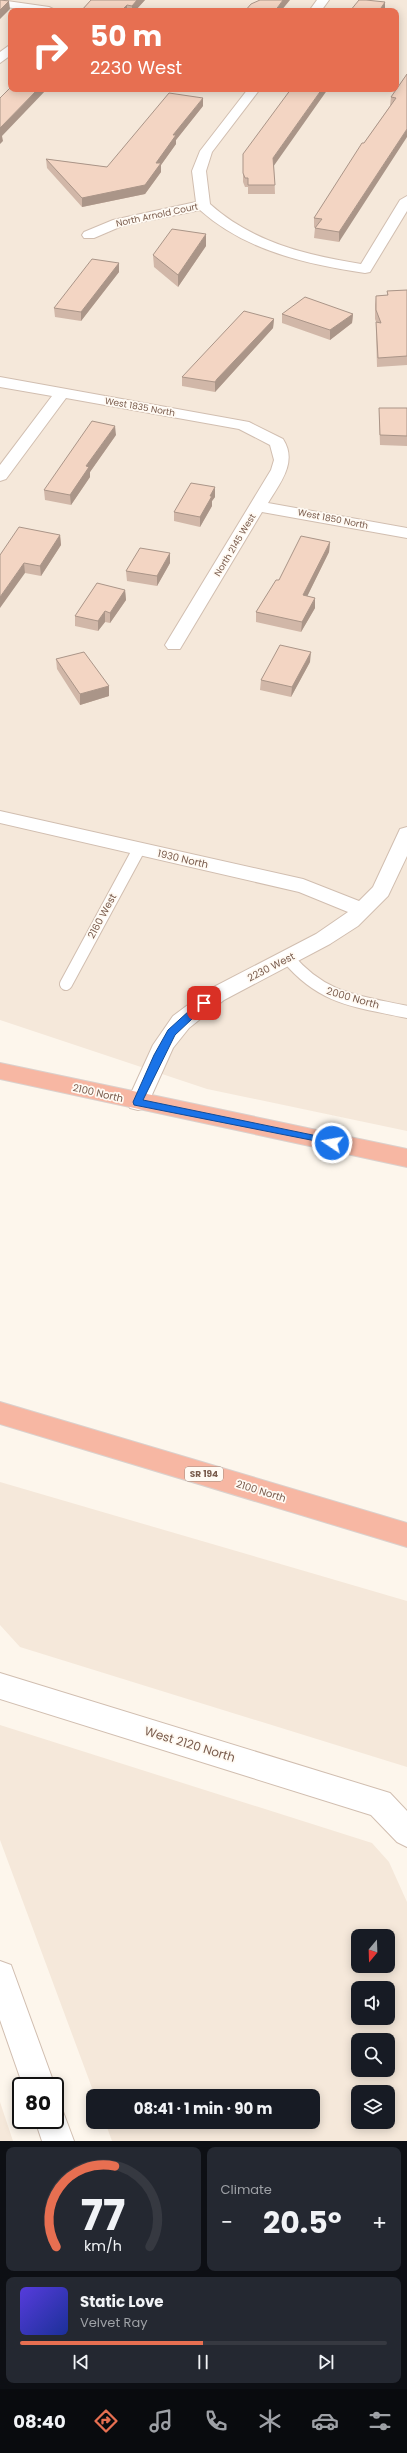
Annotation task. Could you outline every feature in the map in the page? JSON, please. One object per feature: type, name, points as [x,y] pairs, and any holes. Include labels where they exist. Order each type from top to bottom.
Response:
[{"type":"highway","name":"2100 North","points":[[0,1071],[138,1102],[407,1158]]},
{"type":"highway","name":"2100 North","points":[[0,1413],[407,1535]]},
{"type":"street","points":[[52,8],[60,0]]},
{"type":"street","points":[[0,3],[31,8]]},
{"type":"street","points":[[0,59],[8,51]]},
{"type":"street","points":[[252,92],[206,151],[199,171],[203,205],[232,228],[274,248],[329,264],[365,269],[407,200]]},
{"type":"street","name":"North Arnold Court","points":[[89,235],[118,223],[203,205]]},
{"type":"street","name":"West 1835 North","points":[[0,382],[243,425],[256,430],[277,442]]},
{"type":"street","points":[[0,476],[62,393]]},
{"type":"street","name":"North 2145 West","points":[[174,645],[259,506],[279,470],[282,460],[277,442]]},
{"type":"street","name":"West 1850 North","points":[[259,506],[407,533]]},
{"type":"street","name":"1930 North","points":[[0,817],[302,886],[341,900],[362,912]]},
{"type":"street","name":"2230 West","points":[[138,1102],[164,1045],[181,1022],[216,995],[288,958],[337,930],[362,912],[381,890],[389,877],[407,834]]},
{"type":"street","name":"West 2120 North","points":[[0,1686],[380,1803],[407,1832]]},
{"type":"street","points":[[0,1976],[36,2077]]},
{"type":"street","points":[[54,2129],[58,2141]]},
{"type":"lane","name":"2160 West","points":[[66,984],[139,849]]},
{"type":"lane","name":"2000 North","points":[[288,958],[308,980],[322,989],[337,995],[407,1012]]},
{"type":"shaded area","points":[[0,0],[407,0],[407,1131],[207,1089],[0,1020]]},
{"type":"shaded area","points":[[0,1482],[407,1601],[407,1767],[20,1647],[0,1625]]},
{"type":"shaded area","points":[[0,1725],[372,1843],[389,1862],[407,1902],[407,2141],[112,2141],[108,2129],[320,2129],[320,2089],[92,2089],[0,1840]]},
{"type":"shaded area","points":[[0,2102],[13,2141],[0,2141]]},
{"type":"building","points":[[0,0],[9,1],[0,10]]},
{"type":"building","points":[[91,0],[137,0],[132,6],[127,5],[124,8],[84,8]]},
{"type":"building","points":[[260,0],[283,0],[277,8],[248,8],[251,4]]},
{"type":"building","points":[[359,0],[385,2],[381,8],[352,8]]},
{"type":"building","points":[[407,74],[407,129],[339,232],[315,228],[322,219],[314,218],[362,143],[364,143],[396,98],[391,97],[394,92],[399,92],[399,86]]},
{"type":"building","points":[[8,90],[8,92],[35,92],[0,128],[0,98]]},
{"type":"building","points":[[289,92],[320,92],[273,158],[275,185],[248,185],[248,178],[245,178],[243,173],[243,154]]},
{"type":"building","points":[[169,93],[203,98],[173,135],[176,135],[156,163],[161,163],[145,185],[82,198],[46,159],[107,167]]},
{"type":"building","points":[[172,229],[206,234],[178,275],[153,255]]},
{"type":"building","points":[[92,259],[119,263],[81,312],[54,308]]},
{"type":"building","points":[[407,290],[407,356],[378,358],[376,322],[381,323],[376,310],[376,296],[388,295],[387,291]]},
{"type":"building","points":[[305,297],[353,314],[330,330],[282,314]]},
{"type":"building","points":[[244,311],[274,319],[215,382],[182,377]]},
{"type":"building","points":[[379,408],[407,408],[407,436],[380,435]]},
{"type":"building","points":[[92,421],[115,426],[86,466],[89,467],[70,495],[44,490]]},
{"type":"building","points":[[191,483],[215,487],[210,496],[212,496],[200,517],[174,512]]},
{"type":"building","points":[[19,527],[60,535],[40,566],[24,563],[0,597],[0,555]]},
{"type":"building","points":[[301,536],[330,542],[303,595],[315,598],[302,622],[256,612],[276,580],[279,580]]},
{"type":"building","points":[[140,548],[170,553],[157,576],[126,571]]},
{"type":"building","points":[[97,583],[125,590],[110,613],[105,611],[98,621],[75,616]]},
{"type":"building","points":[[280,645],[311,652],[292,687],[261,680]]},
{"type":"building","points":[[84,652],[109,686],[80,694],[56,659]]},
{"type":"route","points":[[204,1003],[181,1022],[164,1045],[138,1102],[332,1143]]}]
